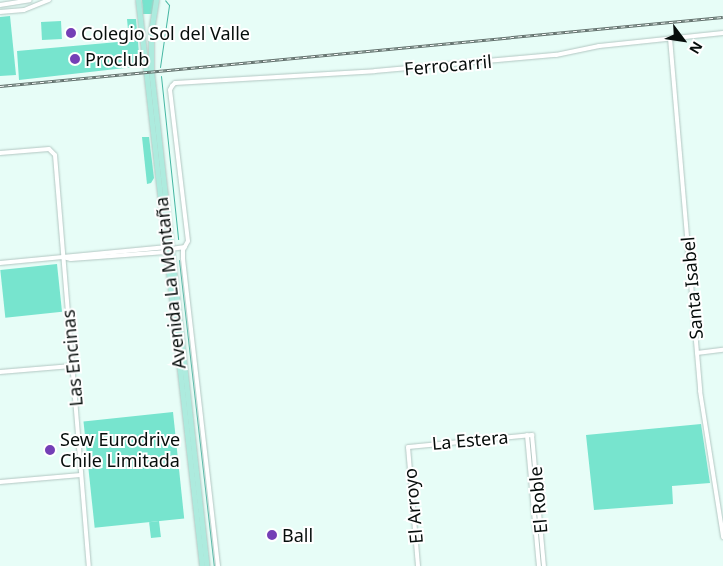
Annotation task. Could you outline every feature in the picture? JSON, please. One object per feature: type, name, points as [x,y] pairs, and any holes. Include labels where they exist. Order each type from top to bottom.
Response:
[{"type":"main road","name":"Avenida La Montaña","points":[[138,0],[207,566]]},
{"type":"main road","name":"Avenida La Montaña","points":[[156,0],[153,20],[151,70],[202,566]]},
{"type":"main road","points":[[140,20],[153,20]]},
{"type":"street","points":[[0,5],[30,0]]},
{"type":"street","points":[[0,12],[24,10],[50,0]]},
{"type":"street","name":"Ferrocarril","points":[[185,247],[188,241],[170,90],[176,83],[375,71],[556,55],[599,46],[723,33]]},
{"type":"street","name":"Santa Isabel","points":[[670,38],[700,392],[723,538]]},
{"type":"street","name":"Las Encinas","points":[[0,153],[47,149],[53,151],[89,566]]},
{"type":"street","points":[[0,263],[63,257],[70,254],[185,247],[183,258],[218,566]]},
{"type":"street","points":[[697,353],[723,350]]},
{"type":"street","points":[[0,372],[72,366]]},
{"type":"street","name":"El Roble","points":[[527,435],[539,566]]},
{"type":"street","name":"La Estera","points":[[408,447],[532,435]]},
{"type":"street","name":"El Roble","points":[[532,435],[544,566]]},
{"type":"street","name":"El Arroyo","points":[[408,447],[418,566]]},
{"type":"street","points":[[0,482],[81,475]]},
{"type":"green space","points":[[142,0],[156,0],[152,14],[143,14]]},
{"type":"green space","points":[[10,16],[16,75],[0,76],[0,17]]},
{"type":"green space","name":"Proclub","points":[[127,19],[136,19],[140,65],[134,64],[134,67],[19,80],[17,51],[129,41]]},
{"type":"green space","points":[[61,21],[62,39],[42,40],[41,22]]},
{"type":"green space","points":[[142,137],[149,137],[154,178],[151,183],[147,184]]},
{"type":"green space","points":[[57,264],[62,312],[5,318],[0,270]]},
{"type":"green space","points":[[173,412],[184,518],[95,528],[83,421]]},
{"type":"green space","points":[[701,424],[710,483],[672,486],[673,504],[594,510],[586,435]]},
{"type":"green space","points":[[159,521],[161,537],[151,538],[149,522]]},
{"type":"waterway","points":[[160,67],[169,5],[165,0]]},
{"type":"waterway","points":[[161,76],[178,239]]},
{"type":"waterway","points":[[179,260],[214,566]]},
{"type":"railway","points":[[0,86],[723,17]]},
{"type":"place","name":"Colegio Sol del Valle","points":[[71,33]]},
{"type":"place","name":"Proclub","points":[[75,59]]},
{"type":"place","name":"Sew Eurodrive Chile Limitada","points":[[50,450]]},
{"type":"place","name":"Ball","points":[[272,535]]}]
